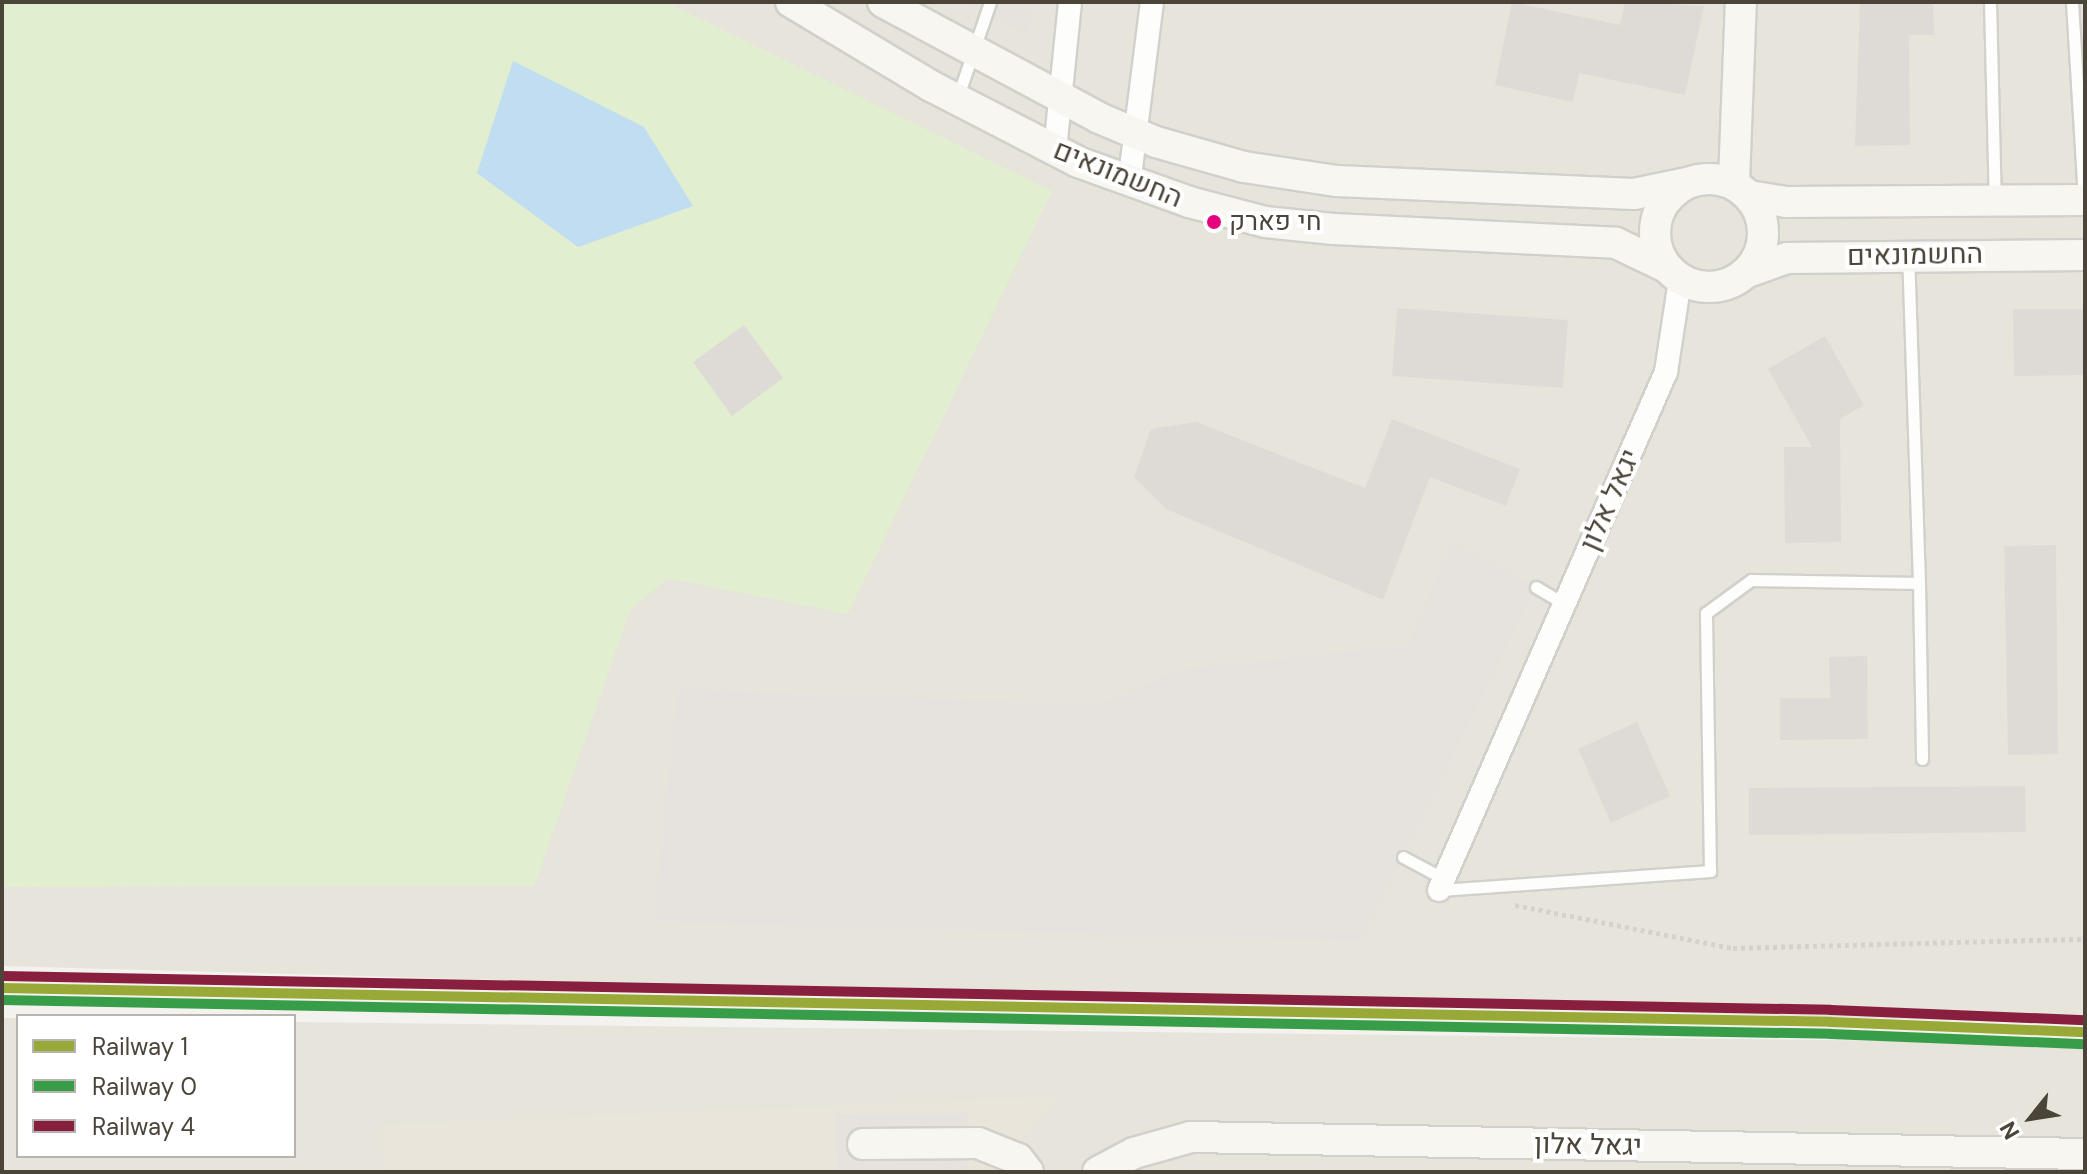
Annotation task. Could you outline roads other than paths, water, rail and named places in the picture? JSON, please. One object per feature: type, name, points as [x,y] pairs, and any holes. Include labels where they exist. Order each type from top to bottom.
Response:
[{"type":"street","name":"החשמונאים","points":[[791,2],[956,99],[1129,184],[1265,222],[1616,243],[1673,274]]},
{"type":"street","name":"החשמונאים","points":[[883,2],[975,54],[1135,133],[1244,167],[1337,181],[1634,194],[1686,183]]},
{"type":"street","points":[[1055,150],[1070,2]]},
{"type":"street","points":[[1129,184],[1152,2]]},
{"type":"street","points":[[1741,2],[1742,189],[1763,226],[1762,243],[1748,272],[1715,287],[1673,274],[1654,237],[1655,221],[1661,205],[1686,183],[1742,189]]},
{"type":"street","name":"החשמונאים","points":[[1742,189],[1787,202],[2084,200]]},
{"type":"street","name":"החשמונאים","points":[[1748,272],[1787,258],[1908,254],[2085,255]]},
{"type":"street","name":"יגאל אלון","points":[[1442,884],[1666,372],[1673,274]]},
{"type":"street","name":"יגאל אלון","points":[[1098,1172],[1134,1153],[1191,1137],[2085,1154]]},
{"type":"street","points":[[863,1144],[978,1143],[1018,1159],[1028,1172]]},
{"type":"lane","points":[[956,99],[975,54],[990,2]]},
{"type":"lane","points":[[1990,2],[1995,201]]},
{"type":"lane","points":[[2072,2],[2084,200]]},
{"type":"lane","points":[[1908,254],[1922,759]]},
{"type":"lane","points":[[1403,857],[1442,884],[1710,871],[1706,613],[1751,580],[1919,583]]},
{"type":"lane","points":[[1536,587],[1564,604]]},
{"type":"water","points":[[513,61],[644,127],[693,206],[578,247],[477,173]]},
{"type":"rail line","name":"4","points":[[2,976],[1831,1010],[2085,1020]]},
{"type":"rail line","name":"1","points":[[2,988],[1831,1022],[2085,1032]]},
{"type":"rail line","name":"0","points":[[2,1000],[1831,1034],[2085,1044]]},
{"type":"place","name":"חי פארק","points":[[1214,222]]}]
